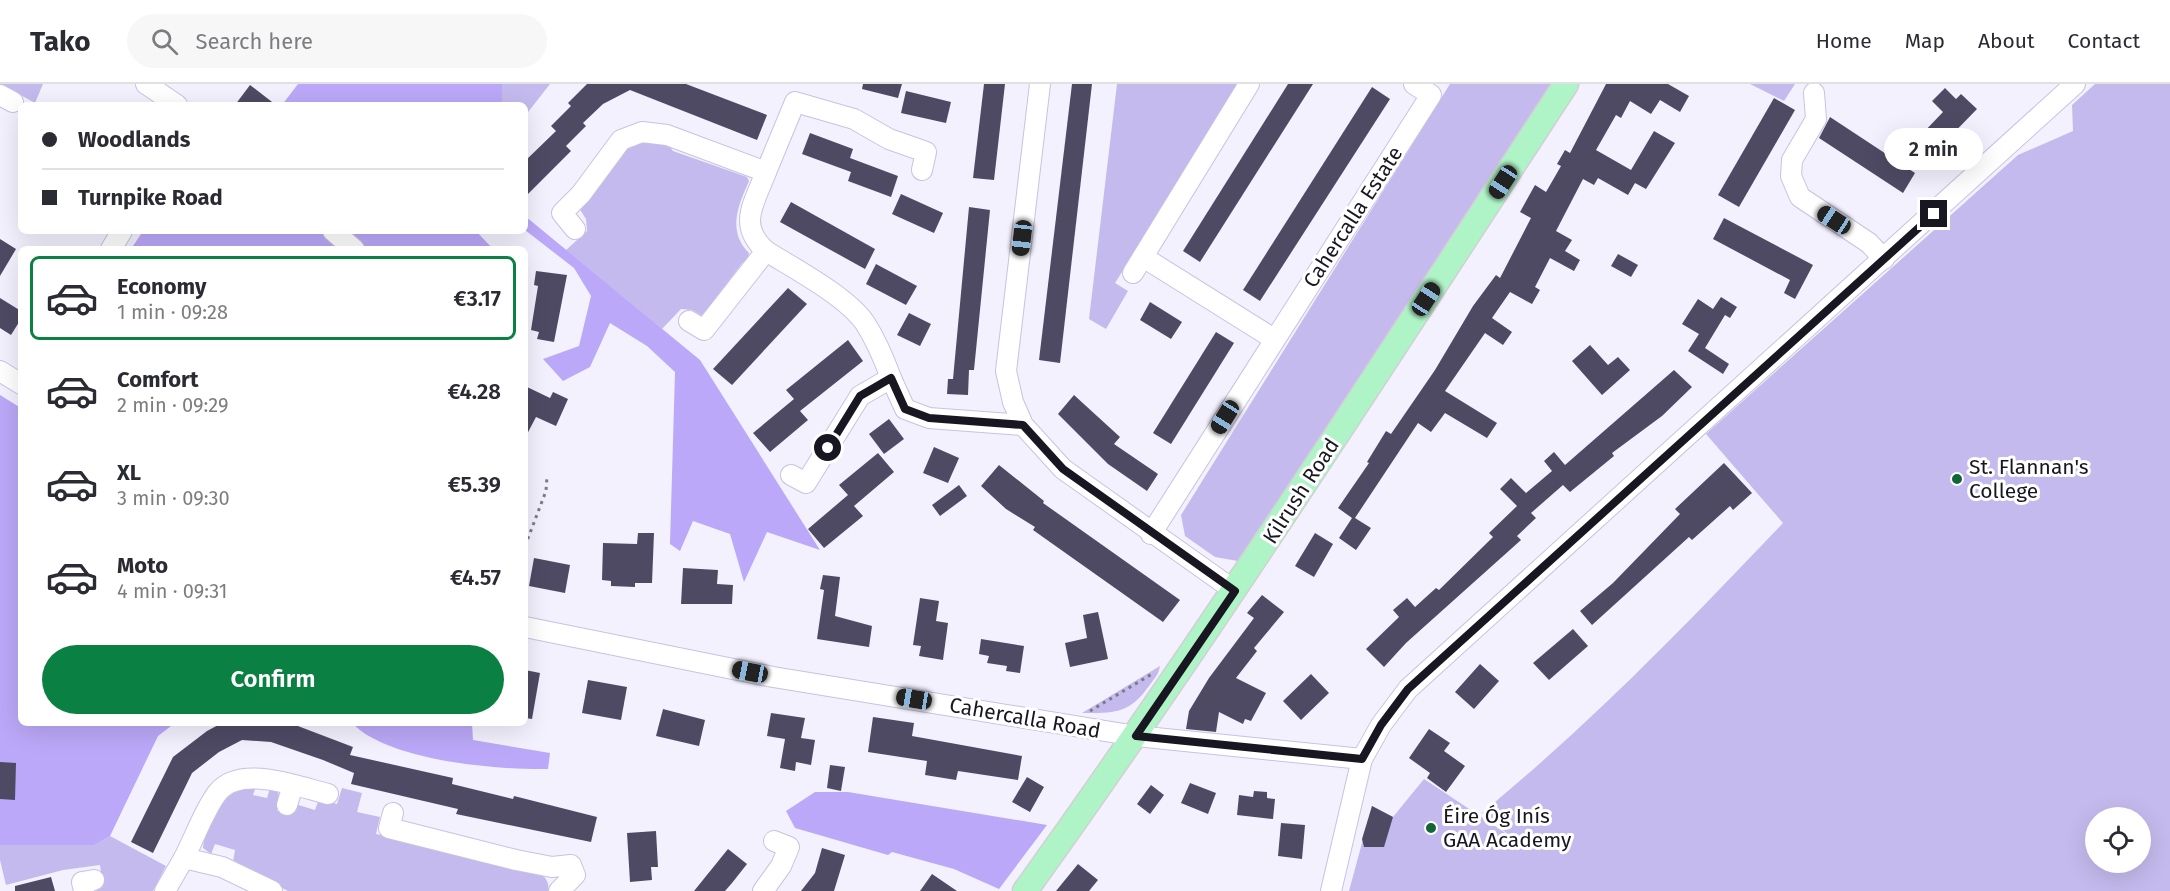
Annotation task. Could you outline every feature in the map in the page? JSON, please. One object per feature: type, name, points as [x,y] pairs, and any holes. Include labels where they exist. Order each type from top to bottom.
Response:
[{"type":"main road","name":"Kilrush Road","points":[[1025,891],[1136,736],[1235,591],[1566,84]]},
{"type":"street","points":[[146,84],[173,102]]},
{"type":"street","points":[[1040,84],[1006,371],[1013,402],[1023,425],[1063,469],[1151,534],[1235,591]]},
{"type":"street","points":[[1249,84],[1138,265],[1274,339]]},
{"type":"street","name":"Cahercalla Estate","points":[[1151,534],[1435,89],[1414,84]]},
{"type":"street","points":[[1331,891],[1362,759],[1381,725],[1408,689],[2075,84]]},
{"type":"street","points":[[922,170],[926,152],[889,139],[854,119],[796,93],[748,220],[754,240],[766,251],[823,286],[863,321],[880,349],[905,409],[929,418],[1023,425]]},
{"type":"street","points":[[1814,93],[1816,119],[1792,160],[1791,176],[1800,198],[1869,243],[1884,259]]},
{"type":"street","points":[[575,229],[562,213],[581,194],[621,140],[642,132],[667,135],[765,172]]},
{"type":"street","points":[[336,234],[350,246]]},
{"type":"street","points":[[689,321],[704,330],[766,251]]},
{"type":"street","points":[[0,371],[18,382]]},
{"type":"street","points":[[791,475],[806,483],[860,396],[891,378]]},
{"type":"street","name":"Cahercalla Road","points":[[528,628],[773,677],[1136,736],[1362,759]]},
{"type":"street","points":[[165,891],[218,791],[244,779],[264,778],[328,794]]},
{"type":"street","points":[[287,805],[293,785]]},
{"type":"street","points":[[393,813],[389,828],[516,860],[552,867],[571,865],[575,875],[559,891]]},
{"type":"street","points":[[763,891],[781,866],[789,847],[774,841]]},
{"type":"street","points":[[184,858],[222,867],[272,891]]},
{"type":"path","points":[[528,538],[546,491],[547,476]]},
{"type":"shaded area","points":[[1,84],[43,84],[35,102]]},
{"type":"shaded area","points":[[298,84],[502,84],[502,102],[284,102]]},
{"type":"shaded area","points":[[502,84],[550,84],[528,112],[528,102],[502,102]]},
{"type":"shaded area","points":[[1117,84],[1241,84],[1115,283],[1128,291],[1106,329],[1089,319]]},
{"type":"shaded area","points":[[1450,84],[1555,84],[1245,555],[1238,561],[1215,557],[1185,536],[1181,515]]},
{"type":"shaded area","points":[[1750,84],[1795,84],[1784,101]]},
{"type":"shaded area","name":"St. Flannan's College","points":[[2095,84],[2170,84],[2170,891],[1349,891],[1372,806],[1393,817],[1424,779],[1510,836],[1482,813],[1599,709],[1783,523],[1706,434],[2018,155],[2073,131],[2072,105]]},
{"type":"shaded area","points":[[642,141],[667,143],[673,151],[747,177],[749,181],[738,209],[736,227],[742,245],[749,253],[747,262],[743,262],[708,308],[706,318],[692,310],[681,309],[662,329],[566,250],[587,231],[586,219],[579,208],[622,157],[619,152]]},
{"type":"shaded area","points":[[528,218],[700,360],[820,550],[767,532],[744,582],[730,534],[693,521],[680,551],[670,544],[675,372],[647,346],[610,323],[590,367],[563,381],[543,359],[579,346],[591,296],[574,268],[528,232]]},
{"type":"shaded area","points":[[141,234],[479,234],[490,246],[133,246]]},
{"type":"shaded area","points":[[0,395],[18,406],[18,726],[171,726],[158,736],[110,836],[95,845],[0,845]]},
{"type":"shaded area","points":[[1160,666],[1159,672],[1142,695],[1128,707],[1112,712],[1082,713]]},
{"type":"shaded area","points":[[356,726],[472,726],[473,740],[550,753],[548,769],[501,768],[445,761],[417,755],[369,736]]},
{"type":"shaded area","points":[[257,784],[253,795],[267,798],[270,788],[277,789],[280,800],[277,811],[290,814],[295,804],[315,810],[319,799],[337,804],[342,788],[362,793],[357,812],[380,817],[376,834],[535,870],[546,879],[548,891],[288,891],[233,862],[235,850],[215,844],[211,854],[203,848],[208,826],[219,806],[235,792]]},
{"type":"shaded area","points":[[815,792],[848,792],[1047,825],[999,889],[954,869],[892,852],[888,855],[795,828],[786,811]]},
{"type":"shaded area","points":[[110,836],[166,866],[153,891],[96,891],[103,887],[100,865],[63,870],[6,885],[0,860],[0,845],[95,845]]},
{"type":"building","points":[[587,84],[686,84],[767,115],[757,140],[630,90],[603,104],[583,123],[586,126],[566,146],[571,151],[528,194],[528,158],[556,131],[551,126],[571,106],[568,103]]},
{"type":"building","points":[[863,84],[902,84],[898,98],[862,89]]},
{"type":"building","points":[[984,84],[1005,84],[994,180],[973,178]]},
{"type":"building","points":[[1072,84],[1092,84],[1060,363],[1039,360]]},
{"type":"building","points":[[1288,84],[1313,84],[1200,262],[1183,251]]},
{"type":"building","points":[[1606,84],[1668,84],[1689,96],[1680,112],[1660,100],[1651,114],[1630,101],[1621,118],[1616,115],[1596,150],[1631,170],[1654,131],[1675,143],[1646,189],[1635,183],[1628,195],[1598,178],[1594,185],[1583,179],[1556,231],[1572,240],[1565,251],[1580,260],[1574,271],[1550,258],[1535,287],[1540,290],[1532,304],[1510,292],[1492,318],[1512,332],[1503,345],[1485,333],[1445,391],[1497,423],[1487,438],[1445,413],[1431,432],[1418,423],[1355,518],[1371,528],[1356,550],[1339,538],[1352,518],[1338,508],[1369,463],[1367,462],[1386,431],[1391,434],[1435,370],[1473,306],[1496,275],[1500,278],[1531,218],[1520,212],[1535,185],[1546,192],[1561,166],[1557,164],[1565,150],[1570,153]]},
{"type":"building","points":[[250,85],[272,102],[237,102]]},
{"type":"building","points":[[1372,87],[1390,99],[1260,301],[1243,290]]},
{"type":"building","points":[[1945,88],[1956,99],[1961,94],[1977,109],[1937,150],[1921,135],[1943,112],[1932,101]]},
{"type":"building","points":[[906,91],[951,102],[946,123],[901,113]]},
{"type":"building","points":[[1774,98],[1795,110],[1739,207],[1718,195]]},
{"type":"building","points":[[1830,117],[1915,173],[1903,193],[1819,138]]},
{"type":"building","points":[[810,133],[853,149],[850,158],[898,176],[891,197],[848,181],[851,172],[802,154]]},
{"type":"building","points":[[901,194],[943,213],[934,233],[892,214]]},
{"type":"building","points":[[791,202],[875,249],[865,269],[780,222]]},
{"type":"building","points":[[969,207],[990,210],[974,370],[969,370],[968,395],[947,394],[948,379],[953,379]]},
{"type":"building","points":[[1724,218],[1813,265],[1795,299],[1784,293],[1790,280],[1713,239]]},
{"type":"building","points":[[0,239],[16,249],[0,276]]},
{"type":"building","points":[[1618,254],[1638,265],[1631,277],[1611,266]]},
{"type":"building","points":[[876,264],[917,286],[906,305],[866,284]]},
{"type":"building","points":[[536,271],[567,275],[554,342],[537,339],[539,332],[531,330],[538,286],[534,285]]},
{"type":"building","points":[[788,288],[807,304],[732,385],[713,369]]},
{"type":"building","points":[[1721,297],[1737,307],[1730,318],[1725,315],[1705,348],[1729,364],[1723,374],[1688,351],[1699,334],[1682,324],[1698,299],[1713,309]]},
{"type":"building","points":[[0,298],[18,309],[18,324],[11,335],[0,328]]},
{"type":"building","points":[[1150,302],[1182,322],[1171,339],[1140,320]]},
{"type":"building","points":[[909,313],[931,324],[920,346],[897,335]]},
{"type":"building","points":[[1216,332],[1234,343],[1171,444],[1153,433]]},
{"type":"building","points":[[848,340],[863,361],[800,411],[808,420],[770,452],[753,433],[794,399],[786,390]]},
{"type":"building","points":[[1590,345],[1608,365],[1618,357],[1630,370],[1602,395],[1572,361]]},
{"type":"building","points":[[1674,370],[1692,387],[1662,416],[1612,453],[1614,456],[1570,492],[1563,485],[1531,513],[1536,518],[1517,536],[1521,540],[1406,643],[1384,667],[1366,649],[1399,617],[1393,610],[1407,598],[1415,607],[1436,588],[1439,590],[1493,537],[1489,533],[1517,506],[1500,489],[1511,478],[1526,493],[1552,471],[1544,461],[1554,452],[1565,465]]},
{"type":"building","points":[[528,387],[550,398],[553,392],[568,399],[556,426],[536,417],[528,432]]},
{"type":"building","points":[[1074,395],[1120,437],[1114,444],[1158,474],[1147,491],[1108,464],[1058,414]]},
{"type":"building","points":[[889,419],[904,439],[884,454],[869,434]]},
{"type":"building","points":[[934,447],[959,458],[948,483],[923,473]]},
{"type":"building","points":[[878,453],[894,472],[854,506],[863,516],[824,548],[808,529],[848,495],[839,485]]},
{"type":"building","points":[[1724,463],[1752,493],[1733,510],[1730,506],[1692,540],[1689,537],[1592,625],[1580,611],[1613,583],[1680,514],[1675,509]]},
{"type":"building","points":[[999,465],[1044,501],[1043,503],[1180,600],[1163,622],[1033,530],[1035,527],[1006,509],[981,486]]},
{"type":"building","points":[[959,485],[967,496],[940,516],[932,505]]},
{"type":"building","points":[[638,533],[654,533],[652,583],[635,583],[635,587],[611,586],[611,581],[602,580],[603,543],[637,544]]},
{"type":"building","points":[[1315,533],[1333,544],[1314,577],[1295,566]]},
{"type":"building","points":[[534,558],[570,565],[565,593],[529,586]]},
{"type":"building","points":[[683,568],[718,570],[717,584],[733,585],[732,604],[681,604]]},
{"type":"building","points":[[823,575],[840,577],[835,616],[872,626],[869,647],[817,639],[824,590],[820,589]]},
{"type":"building","points":[[1262,595],[1284,612],[1254,648],[1257,651],[1236,678],[1266,693],[1251,721],[1245,719],[1243,724],[1219,712],[1216,732],[1186,729],[1189,711],[1209,678],[1254,618],[1247,613]]},
{"type":"building","points":[[920,598],[939,601],[936,621],[948,623],[943,660],[919,656],[921,646],[913,645]]},
{"type":"building","points":[[1098,612],[1108,659],[1070,667],[1065,643],[1087,638],[1083,615]]},
{"type":"building","points":[[1573,629],[1588,646],[1549,680],[1533,663]]},
{"type":"building","points":[[981,639],[1024,646],[1020,673],[1006,671],[1007,666],[987,663],[989,656],[979,654]]},
{"type":"building","points":[[1480,664],[1499,681],[1474,709],[1455,692]]},
{"type":"building","points":[[528,671],[540,673],[532,719],[528,718]]},
{"type":"building","points":[[1311,674],[1329,693],[1301,720],[1283,701]]},
{"type":"building","points":[[588,680],[627,687],[621,720],[582,713]]},
{"type":"building","points":[[663,709],[705,720],[699,746],[656,736]]},
{"type":"building","points":[[771,713],[805,718],[801,738],[815,740],[811,765],[796,762],[795,771],[780,768],[785,739],[767,736]]},
{"type":"building","points":[[873,717],[914,723],[912,736],[1022,756],[1018,780],[958,771],[956,780],[925,775],[927,761],[868,752]]},
{"type":"building","points":[[216,726],[298,726],[353,747],[350,755],[453,778],[452,784],[513,799],[514,796],[597,817],[591,842],[456,814],[458,809],[351,784],[354,773],[323,760],[271,742],[242,740],[219,752],[192,773],[153,853],[131,842],[173,757]]},
{"type":"building","points":[[1429,729],[1450,743],[1444,751],[1465,766],[1446,792],[1427,778],[1430,773],[1409,758]]},
{"type":"building","points":[[0,762],[16,763],[15,800],[0,799]]},
{"type":"building","points":[[830,765],[845,767],[841,791],[827,788]]},
{"type":"building","points":[[1027,777],[1044,787],[1030,812],[1012,802]]},
{"type":"building","points":[[1190,783],[1216,793],[1208,814],[1181,803]]},
{"type":"building","points":[[1151,785],[1164,795],[1150,814],[1137,804]]},
{"type":"building","points":[[1254,791],[1267,792],[1267,798],[1275,799],[1273,819],[1237,815],[1239,795],[1253,797]]},
{"type":"building","points":[[1372,806],[1393,817],[1384,847],[1364,847],[1362,839]]},
{"type":"building","points":[[1281,823],[1305,825],[1302,859],[1278,856]]},
{"type":"building","points":[[656,831],[658,867],[651,867],[652,880],[630,882],[627,833]]},
{"type":"building","points":[[822,848],[845,855],[834,891],[801,891],[815,873]]},
{"type":"building","points":[[728,849],[747,864],[732,883],[725,891],[694,891]]},
{"type":"building","points":[[1078,864],[1098,880],[1089,891],[1056,891]]},
{"type":"building","points":[[932,874],[957,891],[920,891]]},
{"type":"building","points":[[51,877],[55,891],[15,891],[15,886]]},
{"type":"place","name":"St. Flannan's College","points":[[1957,479]]},
{"type":"place","name":"Éire Óg Inís GAA Academy","points":[[1431,828]]},
{"type":"route","points":[[828,448],[860,396],[891,378],[905,409],[917,414],[929,418],[1023,425],[1063,469],[1151,534],[1235,591],[1136,736],[1167,741],[1362,759],[1371,740],[1408,689],[1934,214]]}]
